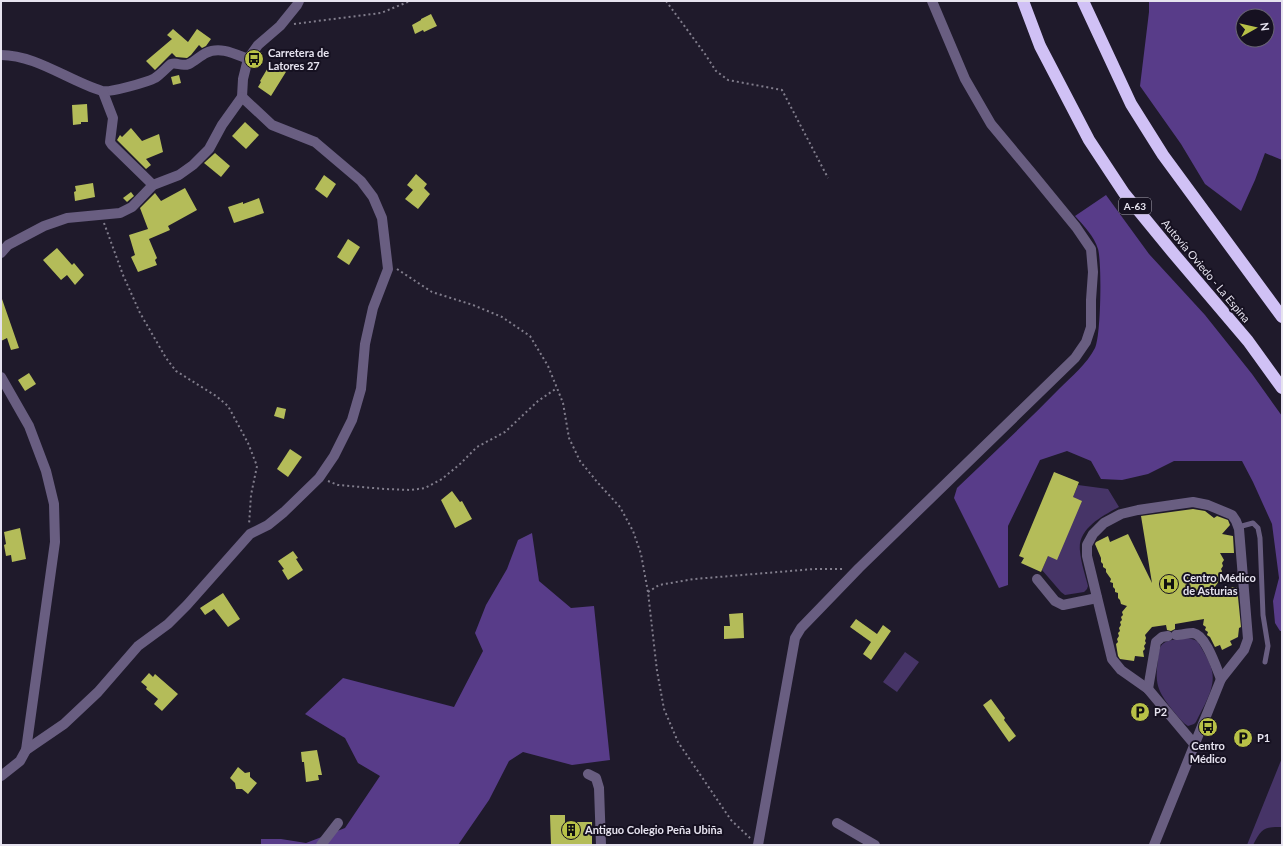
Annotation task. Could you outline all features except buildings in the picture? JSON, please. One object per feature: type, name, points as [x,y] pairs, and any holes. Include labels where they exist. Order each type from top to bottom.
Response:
[{"type":"highway","name":"Autovía Oviedo - La Espina","points":[[1023,1],[1040,46],[1089,140],[1124,193],[1248,341],[1282,388]]},
{"type":"highway","points":[[1083,1],[1135,111],[1163,155],[1282,317]]},
{"type":"street","points":[[1,253],[8,245],[44,226],[66,218],[120,213],[132,207],[153,185],[179,175],[193,165],[209,149],[222,124],[242,97],[243,79],[248,59],[258,45],[280,26],[297,5],[298,1]]},
{"type":"street","points":[[758,845],[795,638],[801,628],[859,568],[1075,358],[1086,342],[1091,326],[1093,272],[1091,249],[1032,172],[991,124],[965,79],[932,1]]},
{"type":"street","points":[[1,55],[8,55],[32,62],[103,92],[140,84],[154,78],[171,64],[174,63],[180,66],[189,64],[206,53],[227,51],[248,59]]},
{"type":"street","points":[[103,92],[113,118],[110,142],[153,185]]},
{"type":"street","points":[[26,750],[64,724],[98,692],[138,646],[168,624],[187,605],[250,534],[268,525],[284,512],[319,478],[334,456],[352,420],[361,389],[365,344],[373,308],[388,269],[382,218],[373,197],[361,181],[315,142],[272,125],[242,97]]},
{"type":"street","points":[[1,377],[29,426],[46,471],[54,504],[55,542],[26,750],[20,761],[1,776]]},
{"type":"street","points":[[1154,845],[1195,746],[1221,679],[1244,650],[1248,639],[1239,529],[1236,521],[1232,515],[1213,507],[1193,502],[1121,514],[1104,523],[1093,534],[1087,545],[1087,556],[1112,659],[1121,670],[1148,689],[1195,746]]},
{"type":"street","points":[[1037,579],[1055,601],[1063,605],[1097,598]]},
{"type":"street","points":[[1148,689],[1156,642],[1162,637],[1193,633],[1201,637],[1212,657],[1221,679]]},
{"type":"street","points":[[588,774],[596,778],[599,788],[601,845]]},
{"type":"street","points":[[321,845],[338,823]]},
{"type":"street","points":[[837,823],[875,845]]},
{"type":"lane","points":[[1239,529],[1242,526],[1252,523],[1258,528],[1262,563],[1263,615],[1268,646],[1266,662]]},
{"type":"path","points":[[280,26],[381,13],[410,1]]},
{"type":"path","points":[[666,1],[716,71],[728,80],[782,90],[828,178]]},
{"type":"path","points":[[100,215],[123,275],[140,313],[166,358],[176,371],[216,396],[228,406],[248,443],[257,466],[251,495],[249,515],[250,534]]},
{"type":"path","points":[[388,269],[398,269],[432,292],[473,305],[502,317],[530,336],[548,366],[557,388],[563,403],[570,438],[580,461],[620,507],[633,531],[641,554],[648,592],[657,671],[664,709],[678,742],[731,820],[743,833],[758,845]]},
{"type":"path","points":[[319,478],[338,485],[411,490],[425,488],[442,478],[460,464],[476,447],[505,432],[538,401],[557,388]]},
{"type":"path","points":[[648,592],[659,585],[694,579],[814,568],[859,568]]},
{"type":"shaded area","points":[[1149,1],[1282,1],[1282,160],[1265,153],[1241,211],[1205,184],[1181,144],[1140,86]]},
{"type":"shaded area","points":[[1106,195],[1149,254],[1205,315],[1252,374],[1282,416],[1282,631],[1280,631],[1275,623],[1273,601],[1279,578],[1272,524],[1242,461],[1174,461],[1148,474],[1122,480],[1101,479],[1091,461],[1067,451],[1040,460],[1008,526],[1008,585],[999,588],[954,498],[957,488],[1021,427],[1092,354],[1097,341],[1099,329],[1099,257],[1098,249],[1094,240],[1075,216]]},
{"type":"shaded area","points":[[1078,485],[1108,489],[1119,507],[1098,519],[1082,536],[1080,551],[1088,586],[1084,592],[1065,595],[1042,570]]},
{"type":"shaded area","points":[[532,533],[539,581],[571,608],[594,606],[610,760],[572,765],[523,752],[509,761],[489,800],[458,845],[261,845],[261,839],[281,839],[306,843],[345,828],[380,776],[358,763],[345,738],[305,714],[343,678],[454,707],[483,651],[475,633],[486,605],[507,569],[518,540]]},
{"type":"shaded area","points":[[1188,638],[1198,642],[1210,664],[1213,677],[1211,691],[1196,722],[1188,726],[1180,719],[1165,700],[1159,689],[1157,683],[1157,669],[1162,644],[1175,639]]},
{"type":"shaded area","points":[[905,652],[919,662],[897,692],[883,682]]},
{"type":"shaded area","points":[[1282,758],[1282,827],[1267,828],[1261,832],[1253,845],[1247,845]]},
{"type":"place","name":"Carretera de Latores 27","points":[[254,59]]},
{"type":"place","name":"Centro Médico de Asturias","points":[[1169,584]]},
{"type":"place","name":"P2","points":[[1140,712]]},
{"type":"place","name":"Centro Médico","points":[[1208,727]]},
{"type":"place","name":"P1","points":[[1243,738]]},
{"type":"place","name":"Antiguo Colegio Peña Ubiña","points":[[571,830]]}]
